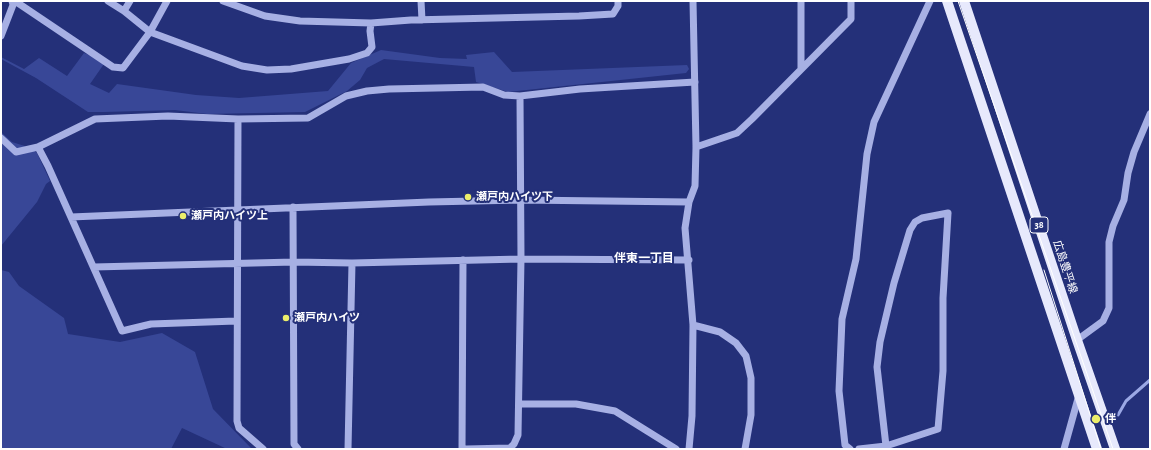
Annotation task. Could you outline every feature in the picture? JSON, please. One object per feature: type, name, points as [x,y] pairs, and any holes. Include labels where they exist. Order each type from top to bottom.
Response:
[{"type":"main road","name":"38","points":[[947,1],[1096,449]]},
{"type":"main road","name":"広島豊平線","points":[[964,1],[1115,449]]},
{"type":"street","points":[[1,36],[13,5],[13,1],[113,67],[123,68],[150,32],[167,1]]},
{"type":"street","points":[[108,1],[124,11],[150,32],[234,64],[267,70],[291,69],[349,59],[367,53],[372,47],[370,31],[371,23]]},
{"type":"street","points":[[124,11],[130,1]]},
{"type":"street","points":[[223,1],[264,16],[300,21],[371,23],[613,14],[618,6],[618,1]]},
{"type":"street","points":[[421,1],[422,20]]},
{"type":"street","points":[[689,449],[692,416],[693,325],[689,260],[685,228],[689,202],[695,186],[696,147],[693,1]]},
{"type":"street","points":[[801,1],[802,68]]},
{"type":"street","points":[[696,147],[737,133],[851,19],[851,1]]},
{"type":"street","points":[[850,449],[845,445],[839,391],[842,319],[856,258],[867,154],[874,122],[930,1]]},
{"type":"street","points":[[1,138],[16,152],[38,147],[95,118],[168,116],[238,119],[308,118],[346,96],[382,90],[483,87],[504,95],[520,96],[580,89],[695,82]]},
{"type":"street","points":[[466,449],[510,448],[514,444],[518,435],[521,259],[520,96]]},
{"type":"street","points":[[1077,340],[1103,321],[1109,308],[1109,242],[1113,226],[1124,200],[1128,174],[1134,152],[1150,114]]},
{"type":"street","points":[[238,119],[236,321],[238,335],[237,421],[239,428],[263,449]]},
{"type":"street","points":[[38,147],[122,330],[151,324],[236,321]]},
{"type":"street","points":[[71,217],[293,207],[521,200],[689,202]]},
{"type":"street","points":[[293,207],[294,444],[298,449]]},
{"type":"street","points":[[859,449],[886,446],[938,429],[943,371],[943,298],[948,213],[922,218],[915,222],[910,230],[894,283],[880,342],[877,367],[886,446]]},
{"type":"street","points":[[94,267],[237,263],[352,263],[521,259],[689,260]]},
{"type":"street","points":[[462,449],[463,260]]},
{"type":"street","points":[[348,449],[352,263]]},
{"type":"street","points":[[693,325],[720,332],[736,343],[746,356],[751,378],[751,415],[745,449]]},
{"type":"street","points":[[1064,449],[1079,395]]},
{"type":"street","points":[[519,404],[576,404],[615,411],[676,449]]},
{"type":"shaded area","points":[[381,50],[440,58],[467,59],[466,55],[494,52],[512,72],[687,65],[689,69],[686,73],[508,92],[476,82],[474,67],[384,59],[367,68],[360,80],[347,91],[305,112],[207,114],[175,110],[88,112],[36,78],[1,59],[1,57],[24,69],[39,58],[67,76],[84,53],[106,61],[90,84],[109,93],[117,84],[196,95],[239,98],[328,91],[351,63]]},
{"type":"shaded area","points":[[1,132],[12,142],[31,148],[37,153],[50,181],[46,184],[37,202],[1,246]]},
{"type":"shaded area","points":[[1,270],[9,272],[19,286],[64,318],[68,334],[120,342],[162,333],[195,352],[213,409],[252,449],[227,449],[182,428],[171,449],[1,449]]},
{"type":"waterway","points":[[1118,415],[1126,401],[1150,380]]},
{"type":"tram line","points":[[958,1],[1113,449]]},
{"type":"tram line","points":[[1044,270],[1101,449]]},
{"type":"place","name":"瀬戸内ハイツ下","points":[[468,197]]},
{"type":"place","name":"瀬戸内ハイツ上","points":[[183,216]]},
{"type":"place","name":"瀬戸内ハイツ","points":[[286,318]]},
{"type":"place","name":"伴","points":[[1096,419]]},
{"type":"district","name":"伴東一丁目","points":[[644,258]]}]
